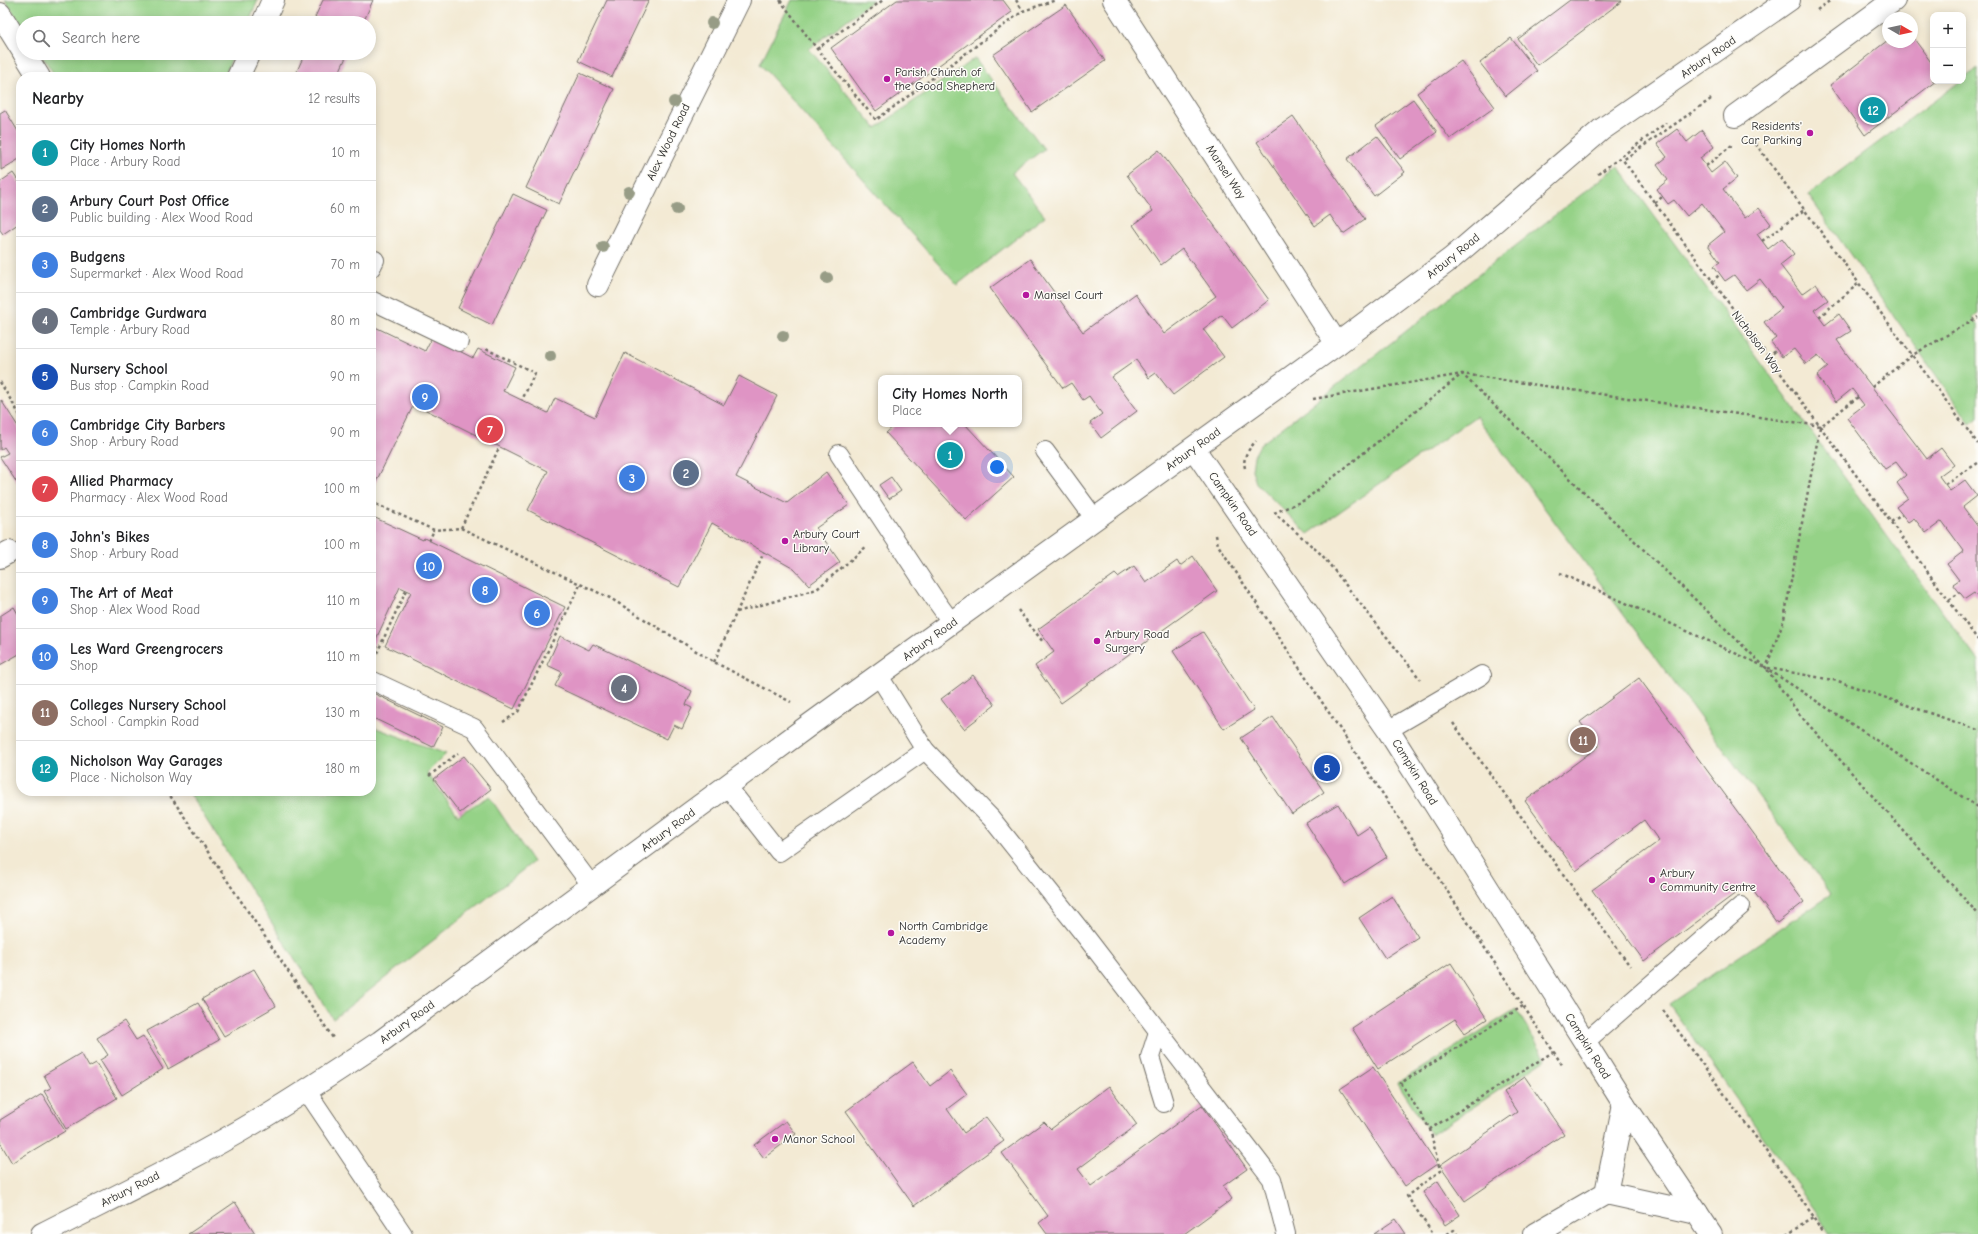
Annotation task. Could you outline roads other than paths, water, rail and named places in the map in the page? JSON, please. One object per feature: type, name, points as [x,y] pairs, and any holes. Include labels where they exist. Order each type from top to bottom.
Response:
[{"type":"street","points":[[266,16],[273,0]]},
{"type":"street","name":"Alex Wood Road","points":[[598,284],[738,0]]},
{"type":"street","name":"Mansel Way","points":[[1114,0],[1337,344]]},
{"type":"street","name":"Arbury Road","points":[[42,1234],[188,1160],[262,1118],[380,1042],[808,726],[1194,449],[1337,344],[1452,258],[1601,130],[1789,0]]},
{"type":"street","points":[[1741,125],[1894,0]]},
{"type":"street","points":[[0,14],[16,39]]},
{"type":"street","points":[[29,60],[36,72]]},
{"type":"street","points":[[240,72],[246,60]]},
{"type":"street","name":"Campkin Road","points":[[1194,449],[1388,730],[1624,1104],[1711,1234]]},
{"type":"street","points":[[1606,1193],[1624,1104]]},
{"type":"street","points":[[1535,1234],[1606,1193],[1697,1213]]},
{"type":"lane","points":[[376,302],[459,342]]},
{"type":"lane","points":[[1045,451],[1095,519]]},
{"type":"lane","points":[[839,454],[952,623]]},
{"type":"lane","points":[[1388,730],[1482,675]]},
{"type":"lane","points":[[879,676],[925,750],[991,818],[1081,931],[1272,1179],[1286,1234]]},
{"type":"lane","points":[[376,682],[474,728],[592,886]]},
{"type":"lane","points":[[727,786],[779,852],[925,750]]},
{"type":"lane","points":[[1585,1042],[1741,906]]},
{"type":"lane","points":[[1158,1032],[1150,1057],[1164,1103]]},
{"type":"lane","points":[[306,1090],[403,1234]]},
{"type":"place","name":"Parish Church of the Good Shepherd","points":[[887,79]]},
{"type":"place","name":"Nicholson Way Garages","points":[[1873,110]]},
{"type":"place","name":"Residents' Car Parking","points":[[1810,133]]},
{"type":"place","name":"Mansel Court","points":[[1026,295]]},
{"type":"place","name":"The Art of Meat","points":[[425,397]]},
{"type":"place","name":"Allied Pharmacy","points":[[490,430]]},
{"type":"place","name":"City Homes North","points":[[950,455]]},
{"type":"place","name":"Arbury Court Post Office","points":[[686,473]]},
{"type":"place","name":"Budgens","points":[[632,478]]},
{"type":"place","name":"Arbury Court Library","points":[[785,541]]},
{"type":"place","name":"Les Ward Greengrocers","points":[[429,566]]},
{"type":"place","name":"John's Bikes","points":[[485,590]]},
{"type":"place","name":"Cambridge City Barbers","points":[[537,613]]},
{"type":"place","name":"Arbury Road Surgery","points":[[1097,641]]},
{"type":"place","name":"Cambridge Gurdwara","points":[[624,688]]},
{"type":"place","name":"Colleges Nursery School","points":[[1583,740]]},
{"type":"place","name":"Nursery School","points":[[1327,768]]},
{"type":"place","name":"Arbury Community Centre","points":[[1652,880]]},
{"type":"place","name":"North Cambridge Academy","points":[[891,933]]},
{"type":"place","name":"Manor School","points":[[775,1139]]}]
